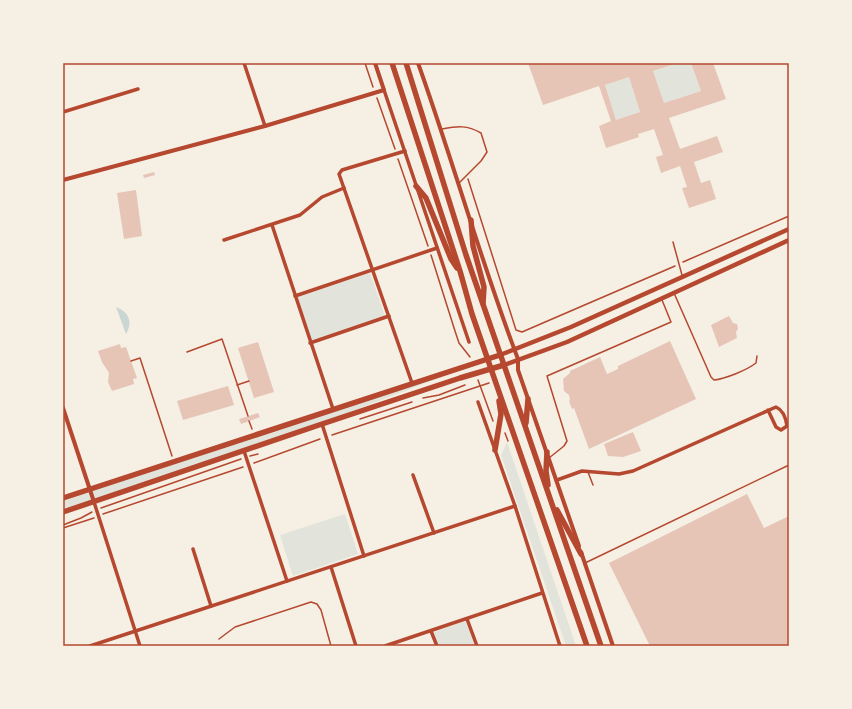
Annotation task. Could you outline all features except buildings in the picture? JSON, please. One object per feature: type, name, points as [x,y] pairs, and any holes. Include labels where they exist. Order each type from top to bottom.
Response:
[{"type":"main road","points":[[392,63],[460,271],[472,314],[587,646]]},
{"type":"main road","points":[[406,63],[466,255],[601,646]]},
{"type":"main road","points":[[416,186],[426,198],[451,260],[460,271]]},
{"type":"main road","points":[[471,220],[473,246],[484,287],[483,305]]},
{"type":"main road","points":[[63,498],[500,355],[514,348],[571,327],[789,229]]},
{"type":"main road","points":[[63,512],[460,378],[504,365],[567,342],[789,240]]},
{"type":"main road","points":[[739,252],[743,261]]},
{"type":"main road","points":[[658,289],[662,298]]},
{"type":"main road","points":[[495,450],[501,414],[499,393]]},
{"type":"main road","points":[[528,399],[526,418],[528,433]]},
{"type":"main road","points":[[547,452],[546,471],[551,501],[565,523],[581,554]]},
{"type":"street","points":[[244,63],[265,126]]},
{"type":"street","points":[[375,63],[469,342]]},
{"type":"street","points":[[418,63],[442,129],[518,359],[518,370],[613,646]]},
{"type":"street","points":[[63,112],[138,89]]},
{"type":"street","points":[[63,180],[265,126],[375,94],[384,90]]},
{"type":"street","points":[[404,151],[342,170],[340,175],[412,383]]},
{"type":"street","points":[[224,240],[302,214],[322,197],[344,188]]},
{"type":"street","points":[[272,225],[333,409]]},
{"type":"street","points":[[295,296],[437,248]]},
{"type":"street","points":[[310,343],[389,316]]},
{"type":"street","points":[[478,402],[515,506],[560,646]]},
{"type":"street","points":[[557,480],[582,471],[619,474],[633,471],[768,410],[776,407],[779,408],[787,426],[781,430],[776,427],[768,410]]},
{"type":"street","points":[[63,408],[140,646]]},
{"type":"street","points":[[322,424],[364,556]]},
{"type":"street","points":[[244,451],[287,581]]},
{"type":"street","points":[[413,475],[434,533]]},
{"type":"street","points":[[90,646],[515,506]]},
{"type":"street","points":[[193,549],[210,606]]},
{"type":"street","points":[[331,567],[356,646]]},
{"type":"street","points":[[385,646],[542,593]]},
{"type":"street","points":[[467,618],[477,646]]},
{"type":"street","points":[[431,631],[436,646]]},
{"type":"lane","points":[[442,129],[460,126],[470,127],[481,134],[487,152],[484,158],[459,183]]},
{"type":"lane","points":[[672,242],[683,277]]},
{"type":"lane","points":[[674,293],[711,377],[714,380],[752,366],[756,363],[757,356]]},
{"type":"lane","points":[[549,458],[564,446],[567,441],[548,376],[671,322],[662,298]]},
{"type":"lane","points":[[585,563],[789,465]]},
{"type":"lane","points":[[588,471],[593,485]]},
{"type":"lane","points":[[219,638],[235,627],[311,602],[317,604],[321,610],[331,646]]},
{"type":"path","points":[[365,63],[459,343],[473,364]]},
{"type":"path","points":[[467,176],[516,330],[522,332],[789,216]]},
{"type":"path","points":[[187,352],[222,340],[248,416]]},
{"type":"path","points":[[131,361],[140,358],[172,456]]},
{"type":"path","points":[[63,528],[249,465],[326,438],[347,429],[481,387],[490,383],[488,377]]},
{"type":"path","points":[[477,380],[481,387],[491,418],[504,430],[509,444]]},
{"type":"path","points":[[237,385],[249,381]]},
{"type":"path","points":[[423,398],[439,396],[469,383]]},
{"type":"path","points":[[360,419],[416,400]]},
{"type":"path","points":[[249,421],[252,429]]},
{"type":"path","points":[[63,525],[112,504],[259,453]]},
{"type":"shaded area","points":[[678,63],[691,63],[701,91],[664,103],[653,71]]},
{"type":"shaded area","points":[[629,77],[640,112],[616,120],[605,85]]},
{"type":"shaded area","points":[[370,273],[385,316],[312,341],[297,297]]},
{"type":"shaded area","points":[[116,307],[127,315],[129,325],[126,334]]},
{"type":"shaded area","points":[[462,366],[460,370],[316,425],[63,511],[63,498],[275,432]]},
{"type":"shaded area","points":[[507,442],[576,646],[566,646],[501,455]]},
{"type":"shaded area","points":[[345,514],[358,554],[293,576],[280,535]]},
{"type":"shaded area","points":[[466,621],[475,646],[439,646],[434,632]]}]
